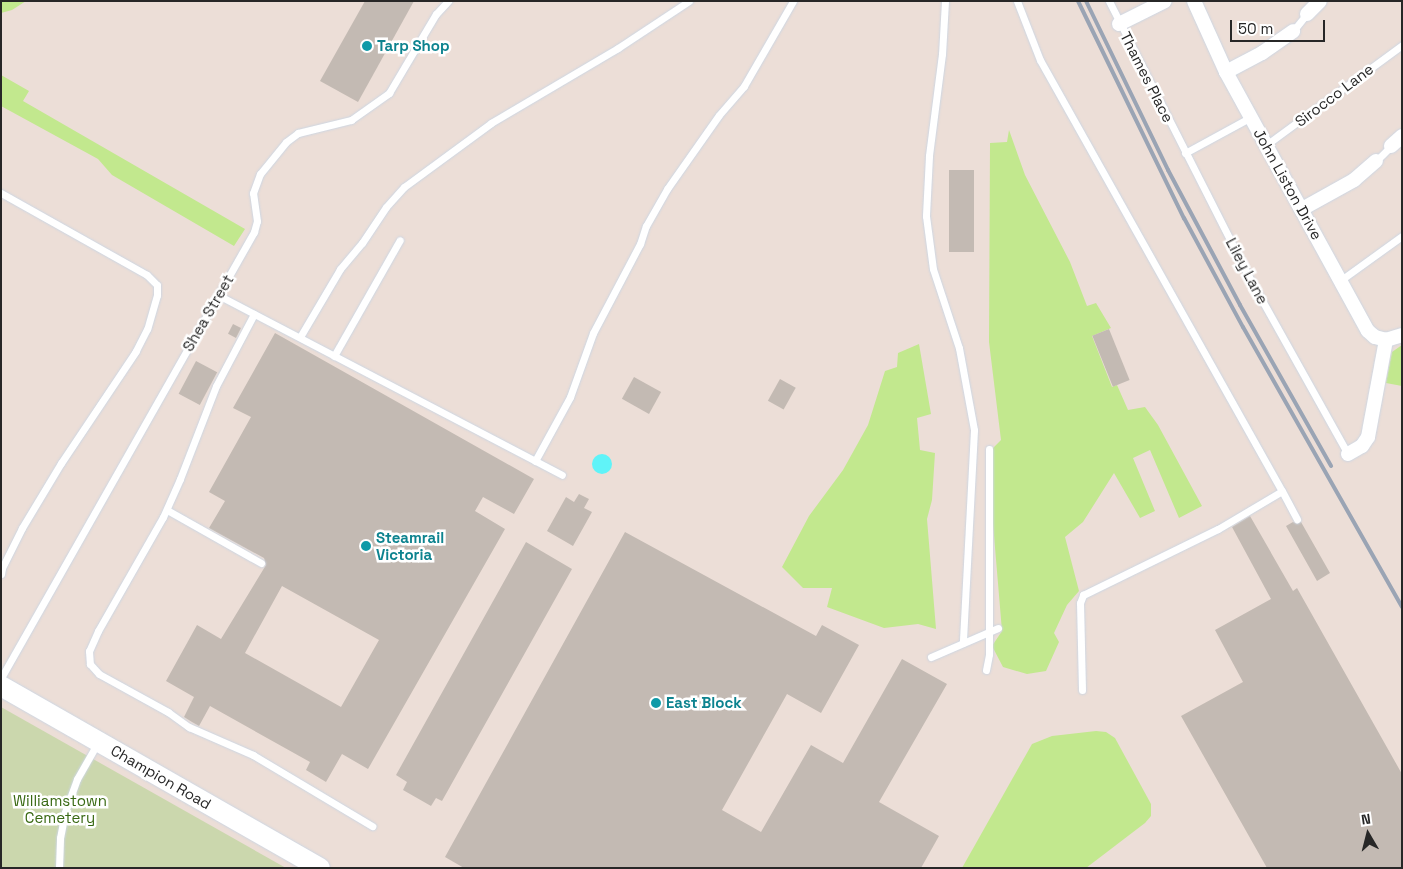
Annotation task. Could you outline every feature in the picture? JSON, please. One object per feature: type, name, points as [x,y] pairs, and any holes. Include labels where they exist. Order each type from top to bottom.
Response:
[{"type":"street","points":[[1119,24],[1165,1]]},
{"type":"street","points":[[1307,14],[1320,1]]},
{"type":"street","name":"John Liston Drive","points":[[1196,2],[1226,72],[1368,331],[1375,337],[1386,340]]},
{"type":"street","points":[[1226,72],[1262,53],[1293,31]]},
{"type":"street","points":[[1302,209],[1354,180],[1376,161]]},
{"type":"street","points":[[1348,454],[1362,446],[1368,438],[1386,340],[1402,335]]},
{"type":"street","name":"Champion Road","points":[[1,686],[320,868]]},
{"type":"lane","name":"Shea Street","points":[[1,678],[256,226],[254,193],[260,174],[286,142],[298,133],[351,120],[390,93],[436,14],[448,1]]},
{"type":"lane","points":[[300,338],[340,269],[362,243],[386,207],[404,187],[491,123],[618,48],[689,1]]},
{"type":"lane","points":[[536,461],[570,397],[593,333],[663,197],[719,116],[744,86],[793,1]]},
{"type":"lane","points":[[945,1],[942,54],[929,156],[926,216],[933,269],[962,362],[974,430],[963,643]]},
{"type":"lane","points":[[1017,1],[1040,60],[1297,519]]},
{"type":"lane","name":"Thames Place","points":[[1109,1],[1185,153]]},
{"type":"lane","points":[[1293,31],[1307,14]]},
{"type":"lane","name":"Sirocco Lane","points":[[1266,145],[1402,45]]},
{"type":"lane","points":[[1185,153],[1251,117]]},
{"type":"lane","points":[[1376,161],[1396,141]]},
{"type":"lane","name":"Liley Lane","points":[[1185,153],[1249,277],[1348,454]]},
{"type":"lane","points":[[1,193],[147,275],[157,286],[157,296],[147,329],[136,351],[51,479],[22,528],[2,568],[1,574]]},
{"type":"lane","points":[[1341,280],[1402,236]]},
{"type":"lane","points":[[334,356],[400,240]]},
{"type":"lane","points":[[218,295],[562,475]]},
{"type":"lane","points":[[254,314],[216,386],[166,510],[98,631],[89,651],[90,664],[93,670],[198,733],[253,755],[372,826]]},
{"type":"lane","points":[[986,670],[989,450]]},
{"type":"lane","points":[[1082,690],[1080,603],[1083,595],[1218,529],[1282,491]]},
{"type":"lane","points":[[166,510],[261,563]]},
{"type":"lane","points":[[930,657],[998,628]]},
{"type":"lane","points":[[59,868],[60,838],[65,812],[76,779],[98,742]]},
{"type":"green space","points":[[1,1],[26,1],[12,10],[1,13]]},
{"type":"green space","points":[[1,75],[29,91],[23,101],[245,229],[234,246],[112,175],[98,159],[1,106]]},
{"type":"green space","points":[[1009,130],[1025,175],[1070,262],[1087,306],[1096,303],[1111,328],[1092,336],[1112,387],[1117,385],[1128,410],[1145,407],[1158,425],[1202,506],[1179,518],[1150,450],[1133,458],[1155,511],[1140,518],[1114,473],[1083,522],[1065,537],[1079,591],[1067,605],[1054,633],[1059,642],[1046,671],[1027,674],[1003,667],[992,646],[1002,631],[993,524],[992,449],[1001,440],[989,342],[990,143],[1007,142]]},
{"type":"green space","points":[[919,344],[931,414],[917,418],[920,450],[935,453],[932,500],[927,519],[936,629],[918,624],[884,628],[827,607],[832,588],[803,588],[782,567],[809,516],[843,470],[868,425],[885,371],[897,367],[898,353]]},
{"type":"green space","points":[[1402,345],[1402,386],[1386,383],[1392,352]]},
{"type":"green space","name":"Williamstown Cemetery","points":[[1,707],[286,868],[1,868]]},
{"type":"green space","points":[[1096,731],[1106,732],[1115,738],[1151,804],[1151,816],[1145,823],[1086,868],[962,868],[1032,744],[1052,736]]},
{"type":"water","points":[[602,454],[609,457],[612,464],[609,471],[602,474],[595,471],[592,464],[595,457]]},
{"type":"building","name":"Tarp Shop","points":[[365,1],[414,1],[358,102],[320,81]]},
{"type":"building","points":[[949,170],[974,170],[974,252],[949,252]]},
{"type":"building","points":[[233,324],[241,328],[236,338],[228,334]]},
{"type":"building","points":[[1109,329],[1130,380],[1113,387],[1092,336]]},
{"type":"building","name":"Steamrail Victoria","points":[[275,333],[534,479],[514,514],[483,497],[475,511],[505,529],[368,769],[342,754],[326,782],[306,770],[310,762],[210,706],[199,726],[184,717],[194,697],[166,681],[197,625],[221,639],[266,565],[264,558],[209,528],[225,501],[209,492],[251,417],[233,408]],"holes":[[[282,586],[379,640],[341,707],[245,653]]]},
{"type":"building","points":[[196,361],[217,372],[200,405],[179,394]]},
{"type":"building","points":[[634,377],[661,392],[649,414],[622,399]]},
{"type":"building","points":[[780,379],[796,388],[784,410],[768,401]]},
{"type":"building","points":[[579,494],[589,499],[584,508],[592,512],[573,546],[547,531],[566,497],[574,502]]},
{"type":"building","points":[[1250,516],[1293,591],[1297,588],[1402,774],[1402,868],[1267,868],[1181,716],[1243,682],[1215,630],[1271,599],[1232,527]]},
{"type":"building","points":[[1293,522],[1297,524],[1301,522],[1330,573],[1317,581],[1286,526]]},
{"type":"building","name":"East Block","points":[[625,532],[816,636],[822,625],[859,645],[821,713],[787,694],[722,810],[761,832],[811,745],[843,763],[902,659],[947,684],[879,802],[939,836],[921,868],[464,868],[445,857]]},
{"type":"building","points":[[526,542],[572,569],[442,801],[436,798],[431,806],[403,790],[407,782],[396,775]]},
{"type":"railway","points":[[1078,1],[1184,218],[1243,327],[1402,607]]},
{"type":"railway","points":[[1086,1],[1168,170],[1240,305],[1331,466]]},
{"type":"place","name":"Tarp Shop","points":[[367,46]]},
{"type":"place","name":"Steamrail Victoria","points":[[366,546]]},
{"type":"place","name":"East Block","points":[[656,703]]}]
